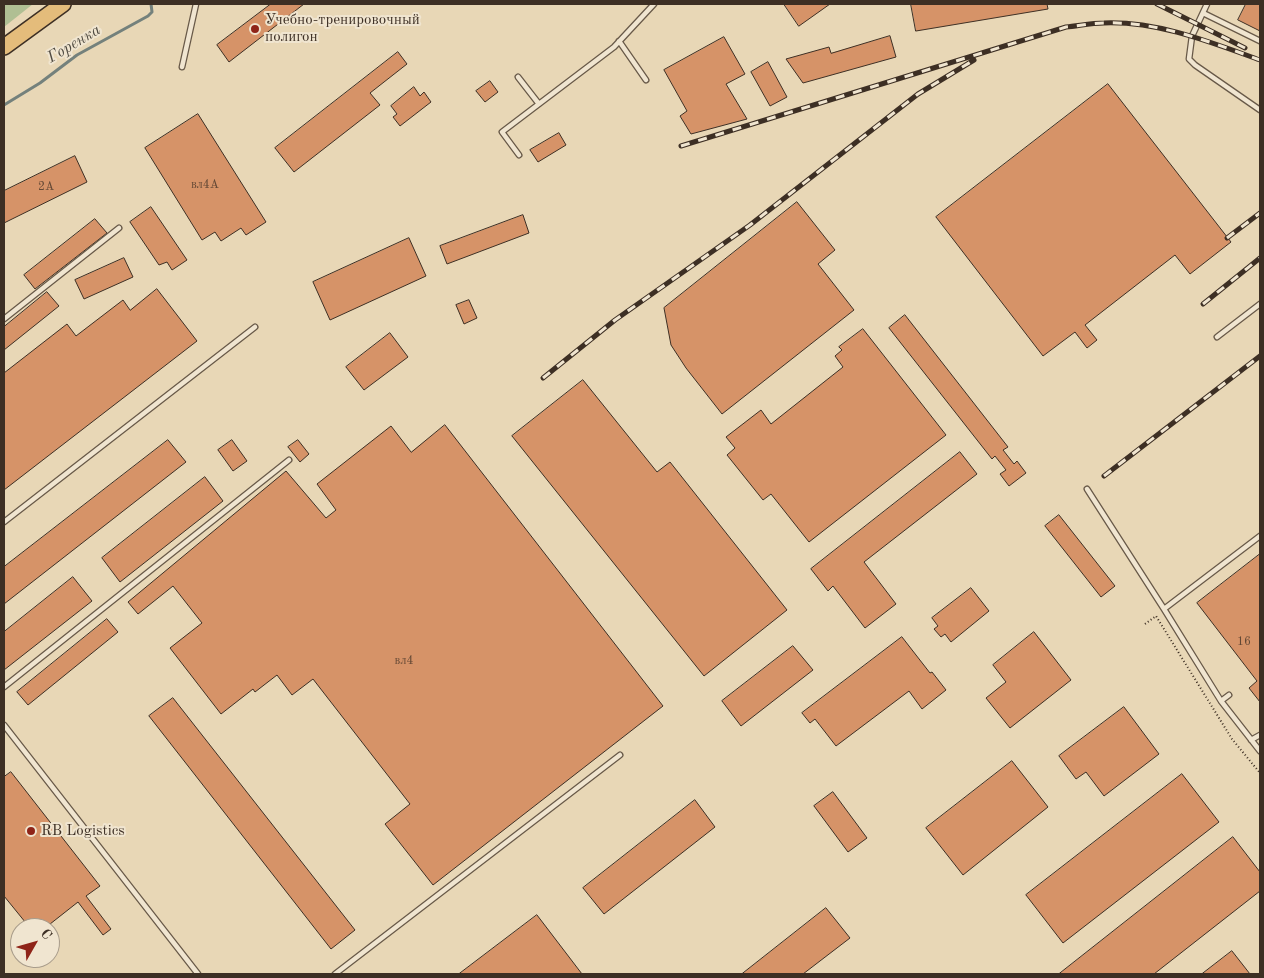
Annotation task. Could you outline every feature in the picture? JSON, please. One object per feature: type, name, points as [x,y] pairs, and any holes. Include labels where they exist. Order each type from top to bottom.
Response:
[{"type":"main road","points":[[4,47],[62,4]]},
{"type":"lane","points":[[182,67],[196,4]]},
{"type":"lane","points":[[519,154],[502,132],[619,41],[654,4]]},
{"type":"lane","points":[[1207,4],[1192,36],[1189,59],[1195,66],[1260,110]]},
{"type":"lane","points":[[1203,13],[1260,41]]},
{"type":"lane","points":[[619,41],[646,80]]},
{"type":"lane","points":[[518,76],[539,104]]},
{"type":"lane","points":[[4,319],[119,228]]},
{"type":"lane","points":[[1217,337],[1260,304]]},
{"type":"lane","points":[[4,522],[254,327]]},
{"type":"lane","points":[[4,687],[289,460]]},
{"type":"lane","points":[[1087,489],[1221,701],[1260,751]]},
{"type":"lane","points":[[1164,609],[1260,536]]},
{"type":"lane","points":[[1221,701],[1229,695]]},
{"type":"lane","points":[[4,725],[198,974]]},
{"type":"lane","points":[[1252,740],[1260,735]]},
{"type":"lane","points":[[335,974],[620,755]]},
{"type":"path","points":[[1145,624],[1156,616],[1232,739],[1260,773]]},
{"type":"green space","points":[[4,4],[33,4],[4,27]]},
{"type":"building","name":"Учебно-тренировочный полигон","points":[[271,4],[304,4],[229,62],[217,45]]},
{"type":"building","points":[[784,4],[830,4],[799,26]]},
{"type":"building","points":[[911,4],[1047,4],[1048,9],[916,31]]},
{"type":"building","points":[[1246,4],[1260,4],[1260,31],[1238,20]]},
{"type":"building","points":[[890,36],[896,57],[803,83],[786,59],[829,47],[831,53]]},
{"type":"building","points":[[724,37],[745,74],[726,84],[747,119],[691,134],[680,116],[687,111],[664,70]]},
{"type":"building","points":[[398,52],[407,64],[370,93],[380,105],[294,172],[275,148]]},
{"type":"building","points":[[768,62],[787,97],[770,106],[751,72]]},
{"type":"building","points":[[490,81],[498,92],[485,102],[476,91]]},
{"type":"building","points":[[1108,84],[1231,242],[1190,274],[1175,255],[1085,325],[1097,340],[1087,348],[1075,332],[1043,356],[936,217]]},
{"type":"building","points":[[414,87],[420,96],[424,92],[431,102],[400,126],[393,117],[397,114],[391,106]]},
{"type":"building","points":[[198,114],[266,222],[246,235],[241,228],[221,241],[215,232],[202,240],[145,148]]},
{"type":"building","points":[[559,133],[566,145],[538,162],[530,150]]},
{"type":"building","points":[[75,156],[87,182],[4,223],[4,191]]},
{"type":"building","points":[[797,202],[835,250],[818,264],[854,310],[722,414],[686,368],[671,345],[664,308]]},
{"type":"building","points":[[151,207],[187,260],[172,270],[167,262],[159,265],[130,222]]},
{"type":"building","points":[[523,215],[529,233],[447,264],[440,246]]},
{"type":"building","points":[[95,219],[107,233],[35,289],[24,275]]},
{"type":"building","points":[[409,238],[426,276],[330,320],[313,282]]},
{"type":"building","points":[[124,258],[133,277],[84,299],[75,280]]},
{"type":"building","points":[[157,289],[197,341],[4,490],[4,373],[67,324],[76,336],[123,300],[130,310]]},
{"type":"building","points":[[47,292],[59,306],[4,350],[4,327]]},
{"type":"building","points":[[469,300],[477,318],[464,324],[456,305]]},
{"type":"building","points":[[905,315],[1008,447],[1003,450],[1014,464],[1017,461],[1026,473],[1009,486],[1000,474],[1006,470],[995,456],[992,459],[889,328]]},
{"type":"building","points":[[863,329],[946,435],[809,542],[771,494],[763,500],[727,455],[735,448],[726,437],[761,410],[771,424],[843,367],[835,356],[842,350],[839,347]]},
{"type":"building","points":[[390,333],[408,357],[364,390],[346,367]]},
{"type":"building","points":[[583,380],[657,472],[670,462],[787,610],[704,676],[512,436]]},
{"type":"building","points":[[445,425],[663,706],[433,885],[385,824],[410,804],[313,679],[292,695],[277,675],[255,692],[253,689],[221,714],[170,648],[202,623],[173,586],[138,614],[128,602],[286,471],[326,518],[336,510],[317,484],[391,426],[411,452]]},
{"type":"building","points":[[168,440],[186,462],[4,604],[4,567]]},
{"type":"building","points":[[232,440],[247,461],[233,471],[218,450]]},
{"type":"building","points":[[298,440],[309,454],[300,462],[288,447]]},
{"type":"building","points":[[960,452],[977,474],[864,562],[896,604],[865,628],[833,586],[828,591],[811,569]]},
{"type":"building","points":[[205,477],[223,501],[120,582],[102,558]]},
{"type":"building","points":[[1059,515],[1115,586],[1101,597],[1045,526]]},
{"type":"building","points":[[1260,554],[1260,702],[1249,688],[1257,681],[1197,603]]},
{"type":"building","points":[[73,577],[92,601],[4,670],[4,632]]},
{"type":"building","points":[[971,588],[989,611],[951,642],[945,634],[941,637],[934,629],[938,626],[932,618]]},
{"type":"building","points":[[107,619],[118,632],[28,705],[17,692]]},
{"type":"building","points":[[1034,632],[1071,680],[1010,728],[986,698],[1006,682],[993,665]]},
{"type":"building","points":[[902,637],[946,690],[922,709],[909,691],[836,746],[815,719],[810,723],[802,713]]},
{"type":"building","points":[[793,646],[813,670],[741,726],[722,701]]},
{"type":"building","points":[[173,698],[355,930],[331,949],[149,716]]},
{"type":"building","points":[[1124,707],[1159,754],[1104,796],[1086,772],[1076,779],[1059,756]]},
{"type":"building","points":[[1012,761],[1048,807],[963,875],[926,828]]},
{"type":"building","name":"RB Logistics","points":[[11,772],[100,886],[86,896],[111,929],[103,935],[78,902],[58,918],[22,918],[4,896],[4,777]]},
{"type":"building","points":[[1182,774],[1219,822],[1063,943],[1026,895]]},
{"type":"building","points":[[833,792],[867,838],[848,852],[814,806]]},
{"type":"building","points":[[695,800],[715,827],[604,914],[583,888]]},
{"type":"building","points":[[1233,837],[1260,872],[1260,891],[1154,974],[1059,974]]},
{"type":"building","points":[[826,908],[850,938],[803,974],[742,974]]},
{"type":"building","points":[[537,915],[582,974],[459,974]]},
{"type":"building","points":[[1232,951],[1250,974],[1202,974]]},
{"type":"waterway","name":"Горенка","points":[[4,105],[40,83],[77,55],[148,16],[152,12],[151,4]]},
{"type":"railway","points":[[1157,4],[1245,48]]},
{"type":"railway","points":[[681,146],[1066,27],[1094,23],[1144,25],[1184,34],[1260,60]]},
{"type":"railway","points":[[543,378],[615,320],[750,225],[918,94],[974,60]]},
{"type":"railway","points":[[1227,238],[1260,213]]},
{"type":"railway","points":[[1203,304],[1260,258]]},
{"type":"railway","points":[[1104,476],[1260,356]]},
{"type":"place","name":"Учебно-тренировочный полигон","points":[[255,29]]},
{"type":"place","name":"RB Logistics","points":[[31,831]]}]
